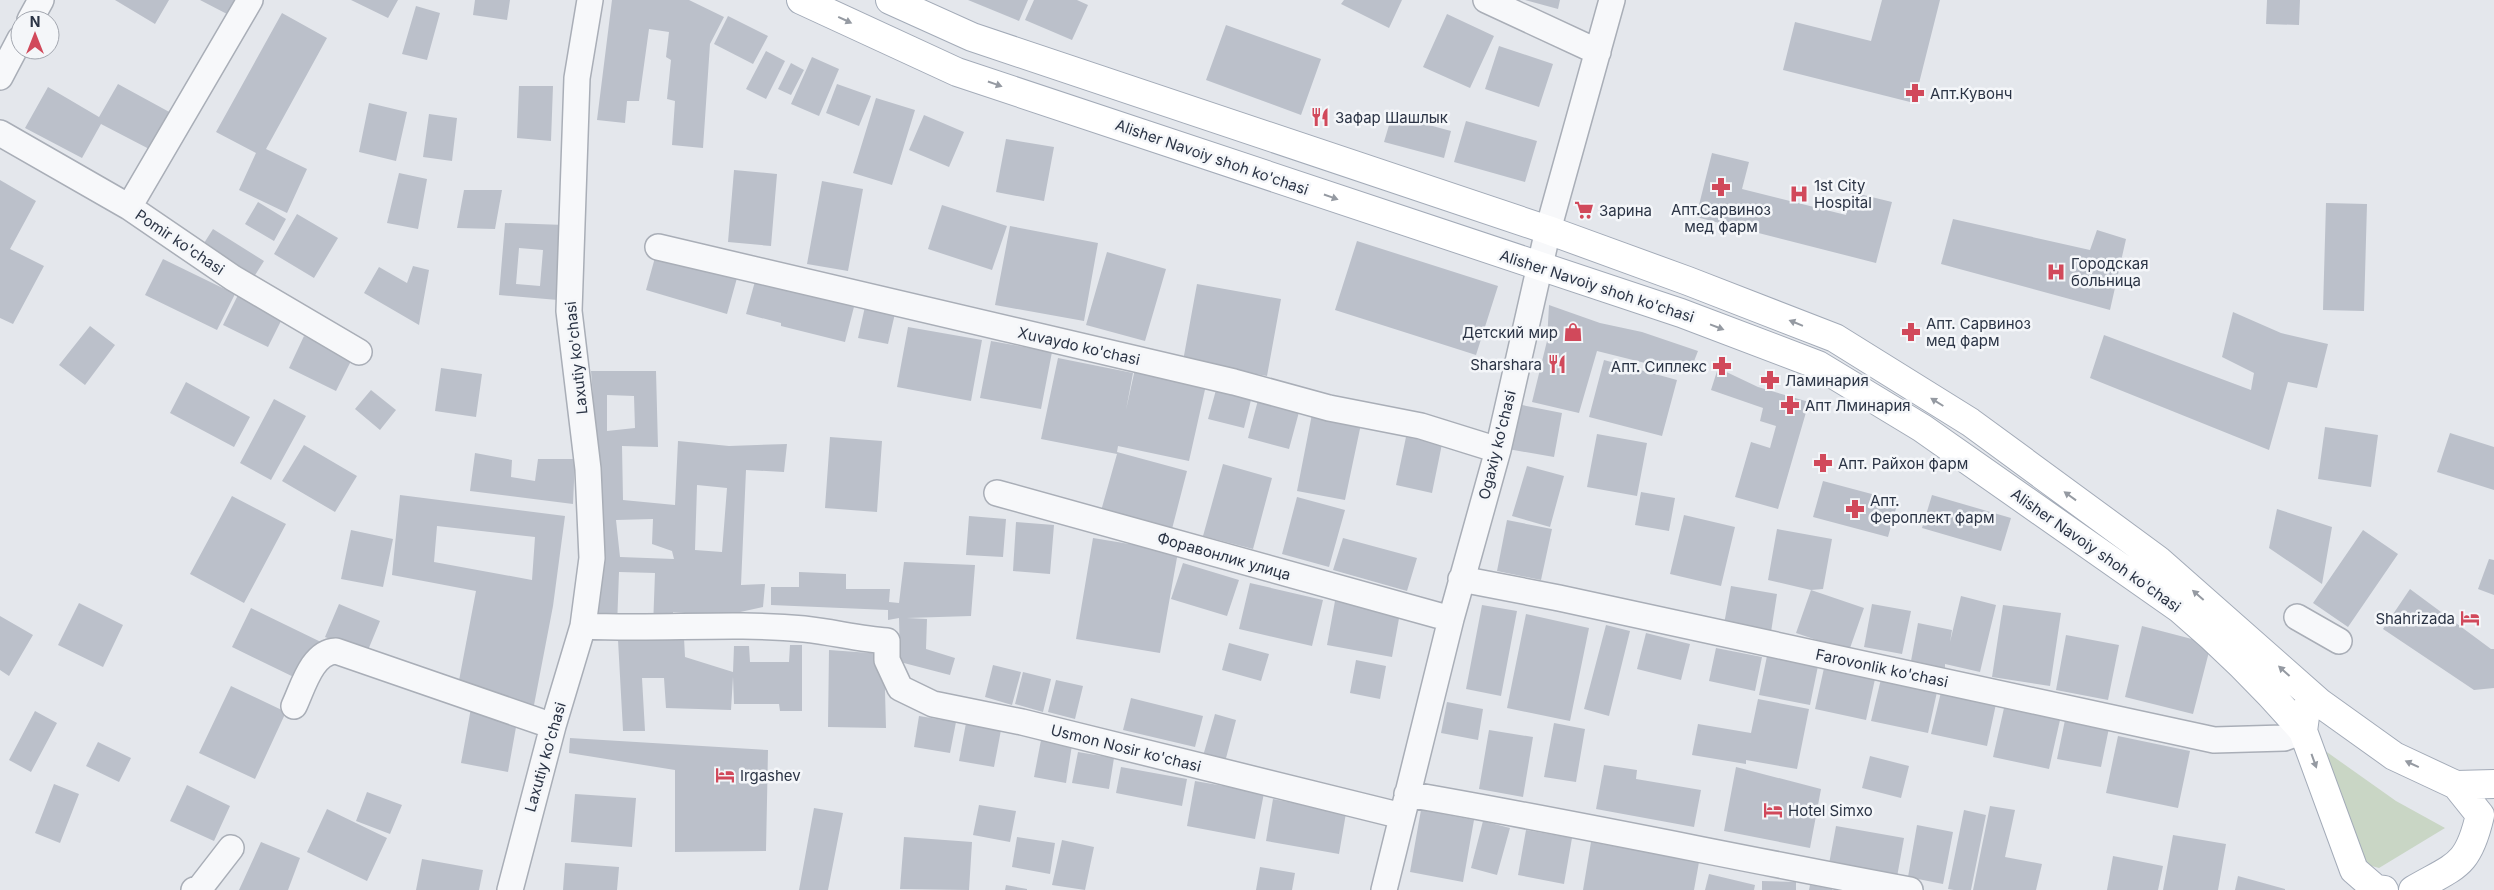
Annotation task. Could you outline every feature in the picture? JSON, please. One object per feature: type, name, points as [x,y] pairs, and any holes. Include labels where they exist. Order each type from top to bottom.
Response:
[{"type":"main road","name":"Alisher Navoiy shoh ko'chasi","points":[[801,0],[957,72],[1682,313],[1818,365],[1898,413],[2180,609],[2216,639],[2262,684],[2303,731]]},
{"type":"main road","name":"Alisher Navoiy shoh ko'chasi","points":[[890,0],[972,37],[1548,230],[1688,280],[1835,338],[1970,422],[2167,558],[2235,627],[2320,703],[2394,756],[2456,785]]},
{"type":"main road","points":[[2320,703],[2306,709],[2303,731],[2353,880],[2376,889],[2384,890]]},
{"type":"main road","points":[[2456,785],[2494,784]]},
{"type":"main road","points":[[2456,785],[2480,815],[2471,846],[2460,863]]},
{"type":"main road","points":[[2413,890],[2460,863],[2494,847]]},
{"type":"street","points":[[128,208],[250,0]]},
{"type":"street","name":"Laxutiy ko'chasi","points":[[510,890],[583,626],[592,558],[588,469],[569,311],[577,78],[590,0]]},
{"type":"street","points":[[1486,0],[1598,52]]},
{"type":"street","name":"Ogaxiy ko'chasi","points":[[1384,890],[1461,579],[1498,450],[1548,230],[1612,0]]},
{"type":"street","points":[[0,77],[10,58]]},
{"type":"street","name":"Pomir ko'chasi","points":[[0,133],[128,208],[233,278],[359,352]]},
{"type":"street","name":"Xuvaydo ko'chasi","points":[[658,247],[1234,382],[1329,408],[1421,426],[1498,450]]},
{"type":"street","name":"Форавонлик улица","points":[[997,493],[1451,619]]},
{"type":"street","name":"Farovonlik ko'chasi","points":[[1461,579],[1569,600],[2214,740],[2284,738],[2303,731]]},
{"type":"street","points":[[2298,617],[2339,641]]},
{"type":"street","name":"Usmon Nosir ko'chasi","points":[[583,626],[639,629],[738,627],[805,629],[888,641],[888,660],[900,688],[933,704],[1405,805],[1552,818],[1756,861],[1910,890]]},
{"type":"street","points":[[294,706],[316,661],[327,652],[336,651],[554,726]]},
{"type":"street","points":[[194,890],[200,888],[231,848]]},
{"type":"green space","points":[[2324,750],[2396,801],[2445,828],[2379,868],[2368,865],[2360,858]]},
{"type":"building","points":[[115,0],[169,0],[155,24]]},
{"type":"building","points":[[200,0],[236,0],[227,14]]},
{"type":"building","points":[[351,0],[398,0],[388,18]]},
{"type":"building","points":[[475,0],[510,0],[507,20],[473,15]]},
{"type":"building","points":[[612,0],[689,0],[724,17],[710,44],[703,148],[672,145],[675,101],[667,99],[671,60],[666,57],[669,32],[649,29],[639,101],[627,101],[625,123],[597,120]]},
{"type":"building","points":[[968,0],[1028,0],[1019,21]]},
{"type":"building","points":[[1034,0],[1077,0],[1088,5],[1072,40],[1025,20]]},
{"type":"building","points":[[1344,0],[1402,0],[1389,28],[1341,4]]},
{"type":"building","points":[[1525,0],[1560,0],[1558,9]]},
{"type":"building","points":[[1882,0],[1940,0],[1914,103],[1783,70],[1795,22],[1871,41]]},
{"type":"building","points":[[2267,0],[2300,0],[2299,25],[2266,24]]},
{"type":"building","points":[[416,6],[440,13],[427,60],[402,54]]},
{"type":"building","points":[[282,13],[327,38],[266,149],[307,169],[287,213],[239,190],[256,153],[216,132]]},
{"type":"building","points":[[1447,14],[1494,36],[1470,88],[1423,67]]},
{"type":"building","points":[[728,16],[768,36],[753,64],[714,44]]},
{"type":"building","points":[[1226,25],[1321,59],[1301,115],[1206,80]]},
{"type":"building","points":[[1499,46],[1553,64],[1539,107],[1485,89]]},
{"type":"building","points":[[766,51],[785,61],[766,99],[746,89]]},
{"type":"building","points":[[812,57],[839,69],[819,116],[791,104]]},
{"type":"building","points":[[791,63],[804,70],[791,95],[778,89]]},
{"type":"building","points":[[118,84],[173,114],[153,151],[101,124],[82,158],[25,128],[48,87],[99,117]]},
{"type":"building","points":[[837,84],[871,96],[859,126],[826,113]]},
{"type":"building","points":[[519,86],[553,86],[551,141],[517,138]]},
{"type":"building","points":[[876,98],[915,110],[892,185],[853,173]]},
{"type":"building","points":[[369,103],[407,112],[396,161],[359,152]]},
{"type":"building","points":[[429,114],[457,118],[452,161],[423,157]]},
{"type":"building","points":[[924,115],[964,132],[949,167],[909,150]]},
{"type":"building","points":[[1392,115],[1451,131],[1444,158],[1384,142]]},
{"type":"building","points":[[1466,121],[1537,141],[1525,182],[1454,162]]},
{"type":"building","points":[[1006,139],[1054,147],[1044,201],[996,192]]},
{"type":"building","points":[[1712,153],[1749,162],[1742,189],[1846,215],[1851,192],[1892,202],[1876,263],[1696,217]]},
{"type":"building","points":[[734,170],[777,174],[771,246],[728,242]]},
{"type":"building","points":[[399,173],[427,179],[418,229],[387,223]]},
{"type":"building","points":[[0,180],[36,201],[10,249],[44,266],[13,324],[0,318]]},
{"type":"building","points":[[822,181],[863,189],[848,271],[807,264]]},
{"type":"building","points":[[464,190],[502,190],[495,229],[457,228]]},
{"type":"building","points":[[258,202],[286,219],[274,241],[245,224]]},
{"type":"building","points":[[2326,203],[2367,204],[2364,311],[2323,310]]},
{"type":"building","points":[[942,205],[1007,226],[992,270],[928,249]]},
{"type":"building","points":[[297,214],[338,238],[314,278],[274,254]]},
{"type":"building","points":[[1953,219],[2090,250],[2097,230],[2126,239],[2110,310],[1941,264]]},
{"type":"building","points":[[505,223],[565,225],[558,300],[499,295]],"holes":[[[519,248],[543,250],[540,286],[516,284]]]},
{"type":"building","points":[[1010,226],[1098,243],[1084,321],[995,305]]},
{"type":"building","points":[[213,229],[264,261],[250,283],[199,251]]},
{"type":"building","points":[[1357,241],[1498,286],[1476,355],[1335,310]]},
{"type":"building","points":[[1107,252],[1166,269],[1145,341],[1086,325]]},
{"type":"building","points":[[656,254],[737,278],[727,314],[646,290]]},
{"type":"building","points":[[163,259],[235,294],[217,330],[145,295]]},
{"type":"building","points":[[413,266],[429,270],[419,325],[364,293],[379,267],[407,283]]},
{"type":"building","points":[[757,274],[856,299],[845,342],[781,326],[781,323],[746,314]]},
{"type":"building","points":[[1197,284],[1281,299],[1267,376],[1183,361]]},
{"type":"building","points":[[239,293],[284,315],[268,347],[223,325]]},
{"type":"building","points":[[866,302],[896,309],[888,344],[858,338]]},
{"type":"building","points":[[1549,305],[1600,323],[1642,332],[1698,351],[1689,374],[1597,351],[1579,413],[1532,402],[1547,341]]},
{"type":"building","points":[[2233,312],[2281,333],[2328,344],[2317,388],[2288,382],[2269,450],[2090,378],[2104,335],[2251,390],[2254,373],[2222,357]]},
{"type":"building","points":[[90,326],[115,345],[85,385],[59,365]]},
{"type":"building","points":[[908,327],[982,340],[971,401],[897,387]]},
{"type":"building","points":[[304,336],[352,359],[336,391],[289,368]]},
{"type":"building","points":[[991,341],[1052,352],[1041,409],[980,398]]},
{"type":"building","points":[[1058,358],[1133,373],[1126,410],[1135,369],[1206,385],[1189,461],[1118,446],[1117,452],[1187,471],[1172,529],[1101,511],[1117,454],[1041,439]]},
{"type":"building","points":[[1604,360],[1677,380],[1662,436],[1589,417]]},
{"type":"building","points":[[441,368],[482,374],[476,417],[435,411]]},
{"type":"building","points":[[1718,368],[1758,387],[1809,402],[1778,509],[1735,497],[1751,442],[1770,448],[1776,426],[1760,421],[1763,408],[1711,390]]},
{"type":"building","points":[[591,371],[656,371],[658,447],[622,446],[623,500],[675,505],[678,441],[729,446],[787,444],[784,472],[746,470],[741,585],[765,584],[763,607],[722,616],[673,612],[673,628],[653,627],[655,573],[619,572],[617,626],[598,626],[601,500]],"holes":[[[607,395],[634,396],[635,428],[607,431]],[[697,485],[727,488],[722,552],[695,550]],[[653,519],[652,544],[672,551],[674,559],[620,557],[616,520]]]},
{"type":"building","points":[[186,382],[250,417],[234,447],[170,413]]},
{"type":"building","points":[[371,390],[396,410],[380,430],[355,409]]},
{"type":"building","points":[[1216,390],[1251,400],[1244,428],[1208,419]]},
{"type":"building","points":[[274,399],[306,416],[271,480],[240,463]]},
{"type":"building","points":[[1258,400],[1299,412],[1289,449],[1248,438]]},
{"type":"building","points":[[1517,404],[1562,413],[1554,457],[1508,449]]},
{"type":"building","points":[[1312,414],[1361,424],[1345,500],[1297,491]]},
{"type":"building","points":[[2325,427],[2378,435],[2371,487],[2318,479]]},
{"type":"building","points":[[2450,433],[2494,447],[2494,490],[2437,472]]},
{"type":"building","points":[[1597,434],[1647,443],[1637,496],[1587,487]]},
{"type":"building","points":[[830,437],[882,441],[877,512],[825,508]]},
{"type":"building","points":[[1406,437],[1442,444],[1432,493],[1396,485]]},
{"type":"building","points":[[304,445],[357,476],[335,512],[282,481]]},
{"type":"building","points":[[475,453],[512,460],[511,477],[535,481],[538,459],[575,459],[573,504],[470,491]]},
{"type":"building","points":[[1223,464],[1272,478],[1253,549],[1203,536]]},
{"type":"building","points":[[1527,466],[1564,476],[1550,527],[1512,516]]},
{"type":"building","name":"Апт. Фероплект фарм","points":[[1823,481],[1898,501],[1888,537],[1813,517]]},
{"type":"building","points":[[1641,492],[1675,498],[1669,531],[1635,525]]},
{"type":"building","points":[[400,495],[565,516],[553,606],[534,705],[457,691],[476,591],[392,575]],"holes":[[[437,526],[535,537],[532,580],[434,562]]]},
{"type":"building","points":[[1932,495],[2011,518],[2001,551],[1922,528]]},
{"type":"building","points":[[232,496],[286,524],[244,603],[190,574]]},
{"type":"building","points":[[1297,497],[1345,510],[1329,567],[1282,554]]},
{"type":"building","points":[[2277,509],[2332,527],[2322,584],[2269,548]]},
{"type":"building","points":[[1684,515],[1735,527],[1721,586],[1670,574]]},
{"type":"building","points":[[969,516],[1006,519],[1003,557],[966,555]]},
{"type":"building","points":[[1507,520],[1552,529],[1541,580],[1497,571]]},
{"type":"building","points":[[1016,522],[1054,525],[1050,574],[1013,571]]},
{"type":"building","points":[[1777,529],[1832,539],[1823,589],[1811,590],[1768,580]]},
{"type":"building","points":[[351,530],[393,539],[383,587],[341,579]]},
{"type":"building","points":[[2363,530],[2398,554],[2348,627],[2313,603]]},
{"type":"building","points":[[1093,538],[1178,552],[1160,653],[1076,639]]},
{"type":"building","points":[[1343,538],[1417,558],[1407,591],[1333,570]]},
{"type":"building","points":[[2489,559],[2494,560],[2494,595],[2478,589]]},
{"type":"building","points":[[904,562],[975,565],[971,616],[907,618],[927,619],[926,649],[955,658],[950,675],[900,662],[899,618],[888,620],[888,610],[771,605],[771,587],[799,587],[799,572],[846,574],[846,589],[890,589],[889,602],[899,603]]},
{"type":"building","points":[[1183,563],[1239,580],[1227,616],[1171,599]]},
{"type":"building","points":[[1250,583],[1323,600],[1312,646],[1239,629]]},
{"type":"building","points":[[1731,586],[1777,594],[1771,632],[1724,624]]},
{"type":"building","points":[[2410,589],[2491,649],[2494,649],[2494,688],[2474,690],[2383,629]]},
{"type":"building","points":[[1811,590],[1864,608],[1849,651],[1796,633]]},
{"type":"building","points":[[1961,596],[1996,605],[1980,672],[1945,664],[1945,668],[1911,661],[1918,623],[1952,630],[1950,642]]},
{"type":"building","points":[[1335,601],[1400,613],[1392,657],[1327,645]]},
{"type":"building","points":[[79,603],[123,625],[103,667],[58,645]]},
{"type":"building","points":[[339,604],[380,621],[366,655],[325,637]]},
{"type":"building","points":[[1872,604],[1911,611],[1902,654],[1864,647]]},
{"type":"building","points":[[1482,605],[1517,611],[1501,696],[1466,689]]},
{"type":"building","points":[[2003,605],[2061,613],[2050,686],[1992,677]]},
{"type":"building","points":[[251,608],[323,643],[304,682],[232,647]]},
{"type":"building","points":[[1526,614],[1589,628],[1570,721],[1507,708]]},
{"type":"building","points":[[0,616],[33,635],[9,676],[0,670]]},
{"type":"building","points":[[1606,625],[1630,631],[1609,716],[1584,709]]},
{"type":"building","points":[[2142,626],[2211,644],[2193,714],[2125,697]]},
{"type":"building","points":[[1646,633],[1690,644],[1681,680],[1637,669]]},
{"type":"building","points":[[2066,635],[2119,645],[2108,700],[2056,690]]},
{"type":"building","points":[[684,638],[685,657],[733,672],[734,646],[749,646],[750,662],[789,662],[790,645],[802,645],[802,711],[780,711],[779,704],[734,704],[733,677],[731,710],[666,708],[664,678],[642,678],[645,731],[623,731],[618,640]]},
{"type":"building","points":[[1229,643],[1269,654],[1261,681],[1222,670]]},
{"type":"building","points":[[1716,648],[1762,657],[1755,691],[1709,681]]},
{"type":"building","points":[[829,650],[884,654],[886,728],[828,727]]},
{"type":"building","points":[[1767,656],[1818,666],[1810,705],[1759,695]]},
{"type":"building","points":[[1356,660],[1386,666],[1380,699],[1350,693]]},
{"type":"building","points":[[993,665],[1021,672],[1012,705],[985,697]]},
{"type":"building","points":[[1824,668],[1875,679],[1866,720],[1815,709]]},
{"type":"building","points":[[1023,672],[1051,679],[1043,712],[1015,704]]},
{"type":"building","points":[[1881,679],[1937,692],[1928,733],[1871,721]]},
{"type":"building","points":[[1056,680],[1083,686],[1075,719],[1048,712]]},
{"type":"building","points":[[231,686],[286,712],[255,779],[199,753]]},
{"type":"building","points":[[1941,692],[1996,704],[1987,746],[1931,734]]},
{"type":"building","points":[[1131,698],[1203,716],[1195,747],[1123,730]]},
{"type":"building","points":[[1758,699],[1809,709],[1797,769],[1746,760],[1746,764],[1692,755],[1698,724],[1751,733]]},
{"type":"building","points":[[1447,702],[1483,709],[1478,740],[1441,733]]},
{"type":"building","points":[[471,708],[518,716],[508,772],[461,763]]},
{"type":"building","points":[[2004,708],[2060,720],[2049,769],[1993,757]]},
{"type":"building","points":[[35,711],[57,723],[31,772],[9,760]]},
{"type":"building","points":[[1215,714],[1236,720],[1225,762],[1203,756]]},
{"type":"building","points":[[919,716],[956,722],[950,753],[914,747]]},
{"type":"building","points":[[2065,720],[2109,728],[2101,767],[2057,759]]},
{"type":"building","points":[[966,723],[1001,730],[994,767],[959,761]]},
{"type":"building","points":[[1554,723],[1585,729],[1576,782],[1544,777]]},
{"type":"building","points":[[1489,730],[1533,737],[1523,797],[1479,789]]},
{"type":"building","points":[[2118,736],[2190,751],[2178,808],[2106,793]]},
{"type":"building","points":[[570,738],[768,750],[766,851],[675,852],[675,770],[569,753]]},
{"type":"building","points":[[1041,740],[1072,745],[1066,783],[1034,777]]},
{"type":"building","points":[[98,742],[131,758],[119,782],[86,766]]},
{"type":"building","points":[[1078,752],[1114,758],[1109,789],[1072,783]]},
{"type":"building","points":[[1870,756],[1909,766],[1901,798],[1862,788]]},
{"type":"building","points":[[1604,765],[1637,770],[1636,779],[1701,790],[1694,827],[1596,809]]},
{"type":"building","points":[[1121,767],[1187,779],[1182,806],[1116,793]]},
{"type":"building","name":"Hotel Simxo","points":[[1736,767],[1821,789],[1810,848],[1724,831]]},
{"type":"building","points":[[1195,781],[1264,793],[1255,839],[1187,826]]},
{"type":"building","points":[[54,784],[79,794],[60,843],[35,833]]},
{"type":"building","points":[[187,785],[230,806],[214,841],[170,821]]},
{"type":"building","points":[[367,792],[402,805],[390,834],[356,821]]},
{"type":"building","points":[[575,794],[636,798],[632,847],[571,842]]},
{"type":"building","points":[[1273,799],[1346,813],[1339,854],[1266,841]]},
{"type":"building","points":[[979,805],[1016,811],[1010,842],[973,835]]},
{"type":"building","points":[[1990,806],[2015,810],[2005,857],[2042,864],[2036,890],[1973,890]]},
{"type":"building","points":[[814,808],[843,813],[828,890],[799,890]]},
{"type":"building","points":[[327,809],[387,838],[367,881],[307,852]]},
{"type":"building","points":[[1421,810],[1474,820],[1463,882],[1410,872]]},
{"type":"building","points":[[1964,810],[1986,815],[1971,890],[1954,890],[1948,889]]},
{"type":"building","points":[[1483,821],[1510,828],[1497,875],[1471,868]]},
{"type":"building","points":[[1917,825],[1953,832],[1943,884],[1908,877]]},
{"type":"building","points":[[1836,826],[1904,838],[1897,877],[1829,864]]},
{"type":"building","points":[[1526,830],[1572,838],[1564,884],[1518,875]]},
{"type":"building","points":[[2173,835],[2226,844],[2218,890],[2163,890]]},
{"type":"building","points":[[904,837],[972,842],[969,890],[900,889]]},
{"type":"building","points":[[1017,837],[1055,843],[1050,874],[1012,867]]},
{"type":"building","points":[[1062,840],[1094,847],[1085,890],[1052,885]]},
{"type":"building","points":[[261,842],[300,858],[288,890],[239,890]]},
{"type":"building","points":[[1591,842],[1699,862],[1694,890],[1583,890]]},
{"type":"building","points":[[2113,856],[2163,866],[2158,890],[2107,890]]},
{"type":"building","points":[[422,859],[483,870],[479,890],[416,890]]},
{"type":"building","points":[[565,863],[619,867],[617,890],[563,890]]},
{"type":"building","points":[[1260,867],[1295,873],[1292,890],[1256,890]]},
{"type":"building","points":[[1709,874],[1755,885],[1754,890],[1705,890]]},
{"type":"building","points":[[2238,876],[2285,889],[2285,890],[2235,890]]},
{"type":"building","points":[[1762,881],[1796,882],[1796,890],[1762,890]]},
{"type":"building","points":[[1006,885],[1027,889],[1027,890],[1005,890]]},
{"type":"building","points":[[1810,885],[1832,889],[1832,890],[1809,890]]},
{"type":"place","name":"Апт.Кувонч","points":[[1915,93]]},
{"type":"place","name":"Зафар Шашлык","points":[[1320,117]]},
{"type":"place","name":"Апт.Сарвиноз мед фарм","points":[[1721,187]]},
{"type":"place","name":"1st City Hospital","points":[[1799,194]]},
{"type":"place","name":"Зарина","points":[[1584,210]]},
{"type":"place","name":"Городская больница","points":[[2056,272]]},
{"type":"place","name":"Детский мир","points":[[1573,332]]},
{"type":"place","name":"Апт. Сарвиноз мед фарм","points":[[1911,332]]},
{"type":"place","name":"Sharshara","points":[[1557,364]]},
{"type":"place","name":"Апт. Сиплекс","points":[[1722,366]]},
{"type":"place","name":"Ламинария","points":[[1770,380]]},
{"type":"place","name":"Апт Лминария","points":[[1790,405]]},
{"type":"place","name":"Апт. Райхон фарм","points":[[1823,463]]},
{"type":"place","name":"Апт. Фероплект фарм","points":[[1855,509]]},
{"type":"place","name":"Shahrizada","points":[[2470,618]]},
{"type":"place","name":"Irgashev","points":[[725,775]]},
{"type":"place","name":"Hotel Simxo","points":[[1773,810]]}]
